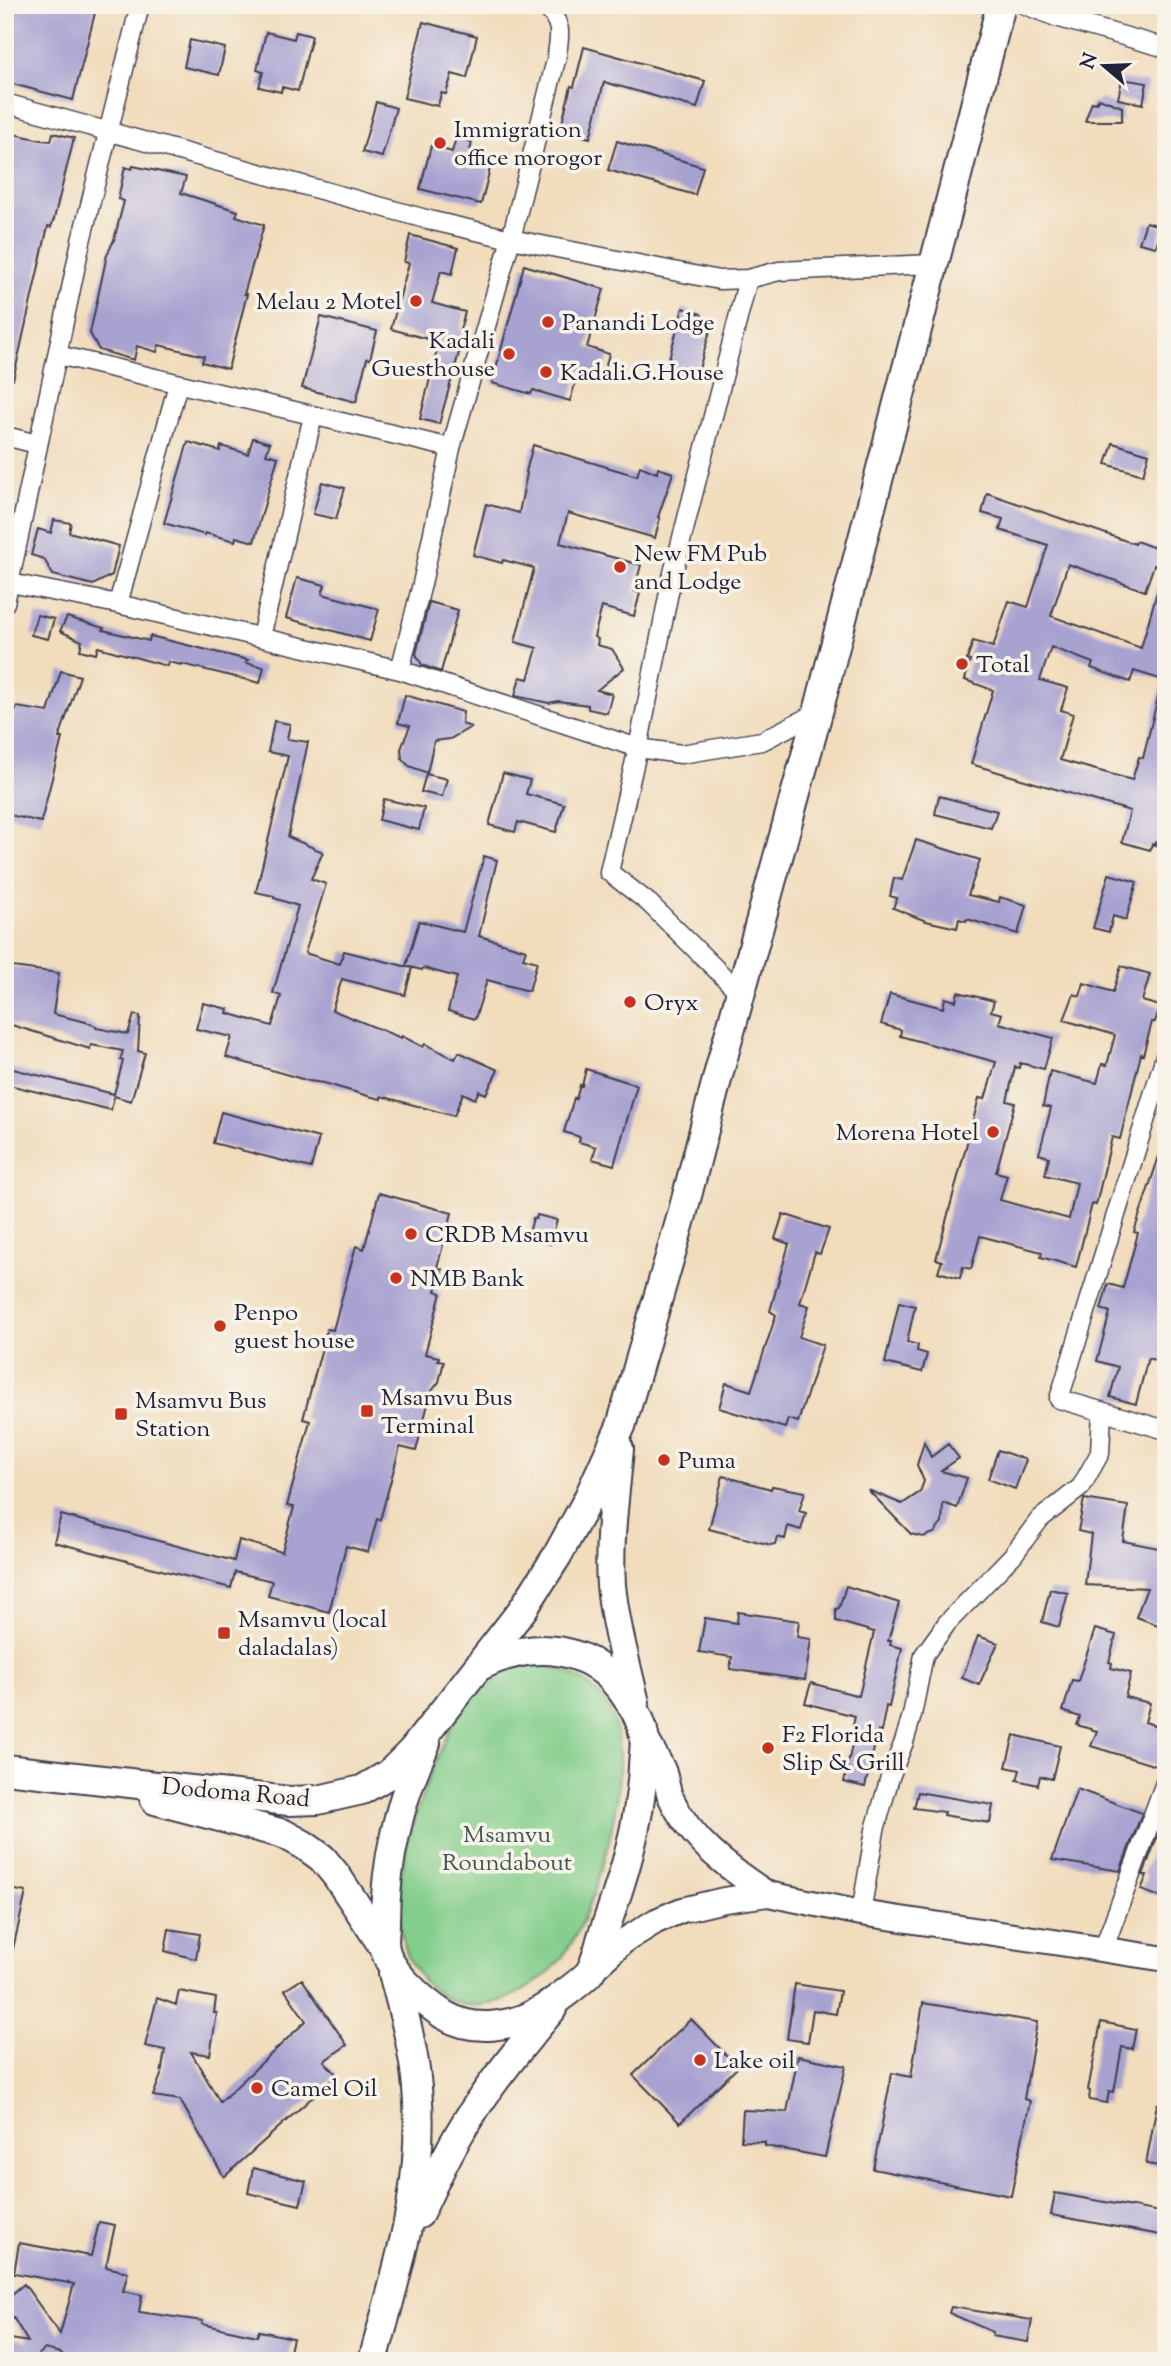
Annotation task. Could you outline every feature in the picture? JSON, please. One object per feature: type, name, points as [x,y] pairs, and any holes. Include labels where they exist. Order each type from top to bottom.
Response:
[{"type":"highway","points":[[373,2361],[406,2242],[418,2146],[417,2088],[411,2046],[387,1955],[385,1900],[398,1821],[425,1746],[447,1704],[523,1609],[557,1556],[587,1501],[621,1426],[682,1216],[818,712],[1001,5]]},
{"type":"highway","points":[[387,1955],[417,1994],[432,2007],[450,2018],[495,2027],[518,2021],[542,2010],[590,1972],[624,1874],[642,1775],[642,1726],[616,1623],[611,1584],[610,1537],[621,1426]]},
{"type":"highway","points":[[476,1668],[514,1652],[554,1649],[580,1657],[609,1675],[642,1726]]},
{"type":"highway","name":"Dodoma Road","points":[[5,1769],[289,1801],[318,1800],[362,1790],[389,1774],[412,1751],[447,1704]]},
{"type":"highway","name":"Dodoma Road","points":[[71,1778],[284,1834],[322,1858],[387,1955]]},
{"type":"highway","points":[[406,2242],[452,2145],[472,2113],[503,2069],[567,1991]]},
{"type":"main road","points":[[642,1726],[662,1769],[670,1795],[684,1819],[703,1844],[725,1864],[768,1894]]},
{"type":"main road","points":[[590,1972],[624,1941],[656,1921],[682,1910],[724,1900],[768,1894],[861,1913],[1166,1959]]},
{"type":"street","points":[[5,603],[80,241],[140,5]]},
{"type":"street","points":[[400,670],[422,584],[451,448],[511,239],[556,60],[561,33],[555,17],[544,5]]},
{"type":"street","points":[[1025,5],[1056,17],[1166,48]]},
{"type":"street","points":[[5,103],[433,221],[719,280],[748,279],[779,271],[932,264]]},
{"type":"street","points":[[741,995],[649,903],[609,872],[638,748],[675,564],[748,279]]},
{"type":"street","points":[[58,355],[451,448]]},
{"type":"street","points":[[118,604],[178,384]]},
{"type":"street","points":[[261,637],[313,416]]},
{"type":"street","points":[[5,436],[37,444]]},
{"type":"street","points":[[10,583],[118,604],[400,670],[638,748],[681,754],[762,741],[818,712]]},
{"type":"street","points":[[1166,1053],[1159,1104],[1059,1399],[1166,1430]]},
{"type":"street","points":[[861,1913],[875,1830],[912,1715],[924,1655],[947,1623],[1013,1555],[1040,1519],[1082,1487],[1100,1453],[1102,1412]]},
{"type":"street","points":[[1103,1950],[1166,1780]]},
{"type":"green space","name":"Msamvu Roundabout","points":[[533,1662],[555,1668],[585,1682],[608,1707],[617,1732],[619,1764],[610,1838],[586,1912],[572,1942],[557,1964],[538,1981],[508,1998],[490,2004],[463,2004],[431,1988],[413,1966],[403,1940],[399,1912],[400,1881],[406,1850],[433,1768],[465,1704],[493,1677]]},
{"type":"building","points":[[7,5],[97,5],[73,100],[5,82]]},
{"type":"building","points":[[423,22],[477,36],[467,78],[452,74],[446,94],[441,93],[438,106],[404,98]]},
{"type":"building","points":[[266,32],[294,39],[296,32],[312,36],[298,91],[282,87],[281,92],[259,87],[263,72],[257,70]]},
{"type":"building","points":[[190,40],[225,48],[219,75],[184,67]]},
{"type":"building","points":[[584,47],[705,81],[697,108],[604,82],[590,138],[560,131]]},
{"type":"building","points":[[1122,79],[1147,83],[1143,104],[1118,99]]},
{"type":"building","points":[[1099,98],[1122,107],[1122,121],[1085,121],[1092,102],[1096,103]]},
{"type":"building","points":[[376,102],[396,108],[382,157],[362,152]]},
{"type":"building","points":[[5,132],[51,141],[53,133],[74,138],[54,219],[51,227],[48,226],[13,380],[5,379]]},
{"type":"building","points":[[456,138],[472,142],[470,151],[479,153],[477,157],[492,161],[481,204],[420,189],[431,146],[452,152]]},
{"type":"building","points":[[617,141],[703,167],[695,195],[608,170]]},
{"type":"building","points":[[133,166],[186,177],[181,193],[238,211],[236,216],[264,225],[244,294],[247,294],[228,369],[202,362],[204,356],[159,345],[157,352],[137,346],[134,360],[99,350],[90,333],[107,255],[114,240],[124,201],[118,199],[125,167],[132,169]]},
{"type":"building","points":[[1146,222],[1162,227],[1156,247],[1139,243]]},
{"type":"building","points":[[410,235],[458,248],[452,274],[441,271],[432,303],[465,312],[460,330],[464,331],[460,349],[439,424],[420,419],[439,342],[391,329],[409,263],[404,262]]},
{"type":"building","points":[[524,265],[604,289],[587,347],[609,354],[603,376],[579,370],[570,401],[533,390],[531,394],[492,383]]},
{"type":"building","points":[[683,308],[701,314],[710,331],[696,379],[666,369]]},
{"type":"building","points":[[321,317],[377,331],[356,402],[302,388]]},
{"type":"building","points":[[253,438],[270,443],[266,454],[278,457],[254,542],[236,537],[235,541],[205,535],[164,523],[188,442],[220,451],[221,446],[248,454]]},
{"type":"building","points":[[1113,443],[1149,454],[1143,475],[1106,464]]},
{"type":"building","points":[[533,445],[637,476],[640,466],[657,473],[658,468],[673,473],[658,517],[660,518],[655,538],[568,513],[560,543],[641,565],[634,591],[640,593],[634,616],[602,607],[594,637],[598,639],[597,645],[612,649],[624,668],[597,690],[612,694],[607,713],[588,709],[588,705],[558,701],[549,703],[515,696],[520,677],[528,679],[537,648],[515,642],[534,568],[473,555],[486,504],[519,513]]},
{"type":"building","points":[[322,482],[345,488],[336,519],[313,514]]},
{"type":"building","points":[[987,493],[1135,544],[1136,541],[1166,552],[1166,569],[1154,565],[1145,591],[1068,564],[1051,616],[1141,648],[1161,578],[1166,579],[1166,681],[1134,671],[1130,682],[1091,668],[1093,663],[1051,647],[1040,680],[1068,688],[1061,710],[1073,714],[1060,760],[1132,780],[1139,757],[1143,758],[1160,689],[1166,690],[1166,845],[1155,842],[1150,850],[1122,842],[1130,811],[971,764],[993,690],[965,680],[973,641],[993,647],[1009,601],[1028,607],[1048,545],[1000,530],[1003,519],[982,513]]},
{"type":"building","points":[[54,520],[71,523],[69,532],[119,546],[112,575],[93,585],[53,575],[44,559],[31,555],[38,529],[51,533]]},
{"type":"building","points":[[297,578],[325,585],[322,594],[379,609],[370,641],[286,618]]},
{"type":"building","points":[[429,602],[458,610],[441,672],[422,665],[416,654]]},
{"type":"building","points":[[37,615],[54,619],[48,639],[31,635]]},
{"type":"building","points":[[67,617],[104,628],[103,630],[149,641],[150,636],[248,660],[246,663],[264,667],[260,683],[182,664],[168,662],[167,666],[98,647],[96,654],[80,650],[82,641],[60,631]]},
{"type":"building","points":[[61,671],[80,676],[59,738],[62,738],[41,822],[5,814],[5,739],[17,707],[48,712]]},
{"type":"building","points":[[405,695],[463,712],[462,724],[471,727],[450,739],[434,741],[427,773],[409,766],[402,759],[401,749],[410,726],[398,723]]},
{"type":"building","points":[[274,721],[290,724],[287,739],[308,742],[288,837],[323,852],[311,879],[326,884],[305,953],[340,964],[344,951],[412,968],[405,995],[342,979],[332,1010],[401,1038],[402,1036],[423,1047],[425,1044],[455,1059],[459,1052],[498,1070],[486,1094],[479,1091],[475,1099],[463,1093],[454,1116],[381,1096],[381,1099],[309,1081],[226,1057],[232,1037],[196,1029],[203,1003],[228,1009],[227,1013],[272,1026],[281,996],[273,993],[298,906],[256,892],[288,756],[268,752]]},
{"type":"building","points":[[503,773],[530,780],[526,794],[564,804],[556,832],[518,822],[515,832],[489,825]]},
{"type":"building","points":[[426,774],[447,779],[442,797],[421,792]]},
{"type":"building","points":[[939,796],[997,811],[991,828],[935,814]]},
{"type":"building","points":[[384,799],[424,808],[419,830],[379,820]]},
{"type":"building","points":[[916,840],[980,860],[968,895],[999,902],[1000,897],[1026,905],[1018,934],[967,919],[959,919],[957,928],[926,921],[893,908],[897,898],[890,896],[894,878],[902,880]]},
{"type":"building","points":[[484,856],[497,860],[479,936],[526,950],[523,958],[537,962],[529,991],[487,980],[475,1019],[448,1011],[457,977],[406,966],[419,921],[463,932]]},
{"type":"building","points":[[1109,874],[1137,882],[1126,920],[1113,916],[1109,932],[1093,928]]},
{"type":"building","points":[[5,966],[59,973],[53,1014],[86,1022],[96,1028],[128,1034],[134,1015],[140,1016],[138,1051],[145,1053],[131,1101],[114,1096],[111,1110],[5,1084],[5,1067],[114,1094],[123,1051],[91,1045],[90,1049],[5,1023]]},
{"type":"building","points":[[1121,966],[1150,974],[1142,1001],[1160,1006],[1155,1022],[1152,1022],[1143,1055],[1141,1054],[1120,1139],[1112,1137],[1096,1205],[1092,1204],[1076,1267],[1041,1257],[1042,1252],[980,1236],[971,1269],[963,1267],[960,1278],[938,1272],[942,1261],[936,1259],[979,1098],[985,1099],[996,1062],[900,1036],[901,1030],[881,1024],[890,994],[943,1008],[945,998],[956,1001],[958,992],[994,1001],[991,1011],[1002,1014],[999,1023],[1053,1038],[1044,1069],[1020,1063],[1019,1068],[1015,1067],[1007,1101],[1015,1103],[996,1172],[1007,1175],[1000,1200],[1069,1219],[1077,1183],[1045,1175],[1049,1157],[1039,1154],[1051,1108],[1043,1106],[1050,1071],[1097,1083],[1102,1064],[1107,1065],[1115,1035],[1064,1020],[1074,994],[1080,996],[1084,983],[1113,992]]},
{"type":"building","points":[[586,1069],[637,1085],[614,1165],[592,1159],[596,1147],[579,1142],[580,1137],[564,1132]]},
{"type":"building","points":[[221,1112],[319,1138],[311,1168],[213,1143]]},
{"type":"building","points":[[1161,1150],[1166,1150],[1166,1364],[1148,1358],[1136,1404],[1110,1397],[1118,1367],[1097,1361],[1110,1312],[1101,1309],[1108,1284],[1123,1288],[1138,1233],[1134,1232]]},
{"type":"building","points":[[379,1193],[452,1213],[437,1267],[442,1269],[436,1291],[441,1293],[425,1354],[444,1361],[439,1382],[431,1392],[416,1451],[400,1447],[380,1520],[377,1519],[368,1552],[346,1546],[329,1612],[268,1596],[272,1581],[235,1572],[231,1588],[54,1542],[61,1515],[234,1561],[239,1540],[282,1552],[294,1507],[287,1506],[310,1421],[303,1419],[327,1329],[333,1330],[356,1246],[364,1249]]},
{"type":"building","points":[[783,1214],[829,1229],[820,1254],[815,1252],[800,1303],[809,1306],[799,1337],[823,1345],[798,1422],[788,1419],[785,1428],[719,1408],[726,1383],[751,1391],[776,1315],[770,1311],[789,1244],[775,1239]]},
{"type":"building","points":[[537,1215],[557,1220],[550,1244],[528,1237],[533,1218],[536,1219]]},
{"type":"building","points":[[899,1302],[915,1306],[907,1342],[918,1345],[917,1351],[927,1354],[922,1372],[885,1363]]},
{"type":"building","points":[[924,1442],[931,1457],[948,1444],[959,1458],[941,1471],[967,1478],[957,1508],[943,1503],[942,1523],[934,1533],[923,1537],[911,1534],[868,1490],[902,1504],[920,1492],[924,1481],[917,1465]]},
{"type":"building","points":[[998,1450],[1026,1460],[1015,1489],[988,1479]]},
{"type":"building","points":[[723,1476],[771,1489],[772,1486],[805,1492],[799,1511],[806,1513],[801,1530],[788,1526],[785,1539],[777,1537],[775,1544],[771,1545],[709,1529]]},
{"type":"building","points":[[1084,1499],[1128,1506],[1123,1541],[1163,1549],[1166,1544],[1166,1628],[1136,1617],[1147,1588],[1085,1585],[1091,1534],[1078,1531]]},
{"type":"building","points":[[846,1586],[899,1603],[888,1641],[891,1641],[890,1645],[902,1648],[889,1707],[886,1706],[881,1732],[878,1731],[865,1787],[844,1782],[856,1726],[853,1726],[855,1716],[805,1703],[811,1683],[859,1696],[874,1632],[836,1621],[836,1609],[839,1608]]},
{"type":"building","points":[[1050,1589],[1068,1593],[1059,1627],[1042,1622]]},
{"type":"building","points":[[738,1612],[799,1621],[797,1637],[811,1639],[805,1680],[730,1669],[732,1657],[699,1652],[705,1618],[737,1623]]},
{"type":"building","points":[[1095,1629],[1116,1635],[1109,1662],[1112,1663],[1111,1668],[1131,1673],[1125,1697],[1150,1703],[1145,1722],[1166,1729],[1166,1769],[1091,1746],[1097,1731],[1077,1725],[1080,1717],[1063,1711],[1072,1680],[1078,1681]]},
{"type":"building","points":[[978,1636],[998,1643],[979,1685],[962,1678]]},
{"type":"building","points":[[1014,1735],[1060,1746],[1052,1779],[1040,1776],[1038,1785],[1017,1780],[1020,1770],[1006,1767]]},
{"type":"building","points":[[1077,1789],[1142,1813],[1120,1871],[1052,1860]]},
{"type":"building","points":[[918,1792],[993,1805],[990,1823],[914,1808]]},
{"type":"building","points":[[1163,1821],[1166,1822],[1166,1899],[1141,1890],[1147,1875],[1143,1875]]},
{"type":"building","points":[[5,1888],[26,1892],[12,1953],[5,1953]]},
{"type":"building","points":[[169,1929],[200,1934],[196,1959],[165,1951]]},
{"type":"building","points":[[302,1979],[347,2045],[324,2061],[337,2075],[224,2177],[180,2100],[153,2096],[161,2075],[165,2050],[145,2046],[157,1998],[176,2005],[179,1991],[216,1998],[214,2013],[217,2013],[210,2055],[191,2052],[220,2102],[306,2021],[285,1990]]},
{"type":"building","points":[[795,1984],[840,1991],[836,2014],[813,2010],[808,2042],[787,2039]]},
{"type":"building","points":[[923,2003],[1037,2022],[1024,2099],[1030,2101],[1011,2196],[873,2169],[892,2073],[911,2077]]},
{"type":"building","points":[[691,2019],[738,2067],[680,2123],[633,2075]]},
{"type":"building","points":[[1101,2022],[1136,2029],[1132,2049],[1122,2047],[1114,2092],[1109,2091],[1107,2103],[1089,2100],[1088,2090]]},
{"type":"building","points":[[798,2056],[846,2066],[825,2157],[765,2146],[765,2142],[741,2141],[743,2110],[787,2112]]},
{"type":"building","points":[[1157,2104],[1166,2105],[1166,2167],[1146,2164]]},
{"type":"building","points":[[253,2168],[306,2181],[300,2205],[248,2193]]},
{"type":"building","points":[[1055,2193],[1166,2213],[1166,2236],[1051,2215]]},
{"type":"building","points":[[99,2222],[115,2225],[106,2267],[128,2272],[123,2291],[142,2295],[139,2312],[203,2321],[202,2324],[257,2336],[259,2331],[293,2338],[288,2361],[89,2361],[64,2357],[60,2353],[45,2349],[31,2361],[5,2361],[5,2338],[28,2342],[5,2300],[24,2284],[60,2334],[74,2284],[14,2273],[19,2243],[91,2256]]},
{"type":"building","points":[[951,2307],[1032,2320],[1028,2342],[992,2336],[993,2332],[949,2313]]},
{"type":"place","name":"Immigration office morogor","points":[[440,143]]},
{"type":"place","name":"Melau 2 Motel","points":[[416,301]]},
{"type":"place","name":"Panandi Lodge","points":[[548,322]]},
{"type":"place","name":"Kadali Guesthouse","points":[[509,354]]},
{"type":"place","name":"Kadali.G.House","points":[[546,372]]},
{"type":"place","name":"New FM Pub and Lodge","points":[[620,567]]},
{"type":"place","name":"Total","points":[[962,664]]},
{"type":"place","name":"Oryx","points":[[630,1002]]},
{"type":"place","name":"Morena Hotel","points":[[993,1132]]},
{"type":"place","name":"CRDB Msamvu","points":[[411,1234]]},
{"type":"place","name":"NMB Bank","points":[[396,1278]]},
{"type":"place","name":"Penpo guest house","points":[[220,1326]]},
{"type":"place","name":"Msamvu Bus Terminal","points":[[367,1411]]},
{"type":"place","name":"Msamvu Bus Station","points":[[121,1414]]},
{"type":"place","name":"Puma","points":[[664,1460]]},
{"type":"place","name":"Msamvu (local daladalas)","points":[[224,1633]]},
{"type":"place","name":"F2 Florida Slip & Grill","points":[[768,1748]]},
{"type":"place","name":"Lake oil","points":[[700,2060]]},
{"type":"place","name":"Camel Oil","points":[[257,2088]]}]
